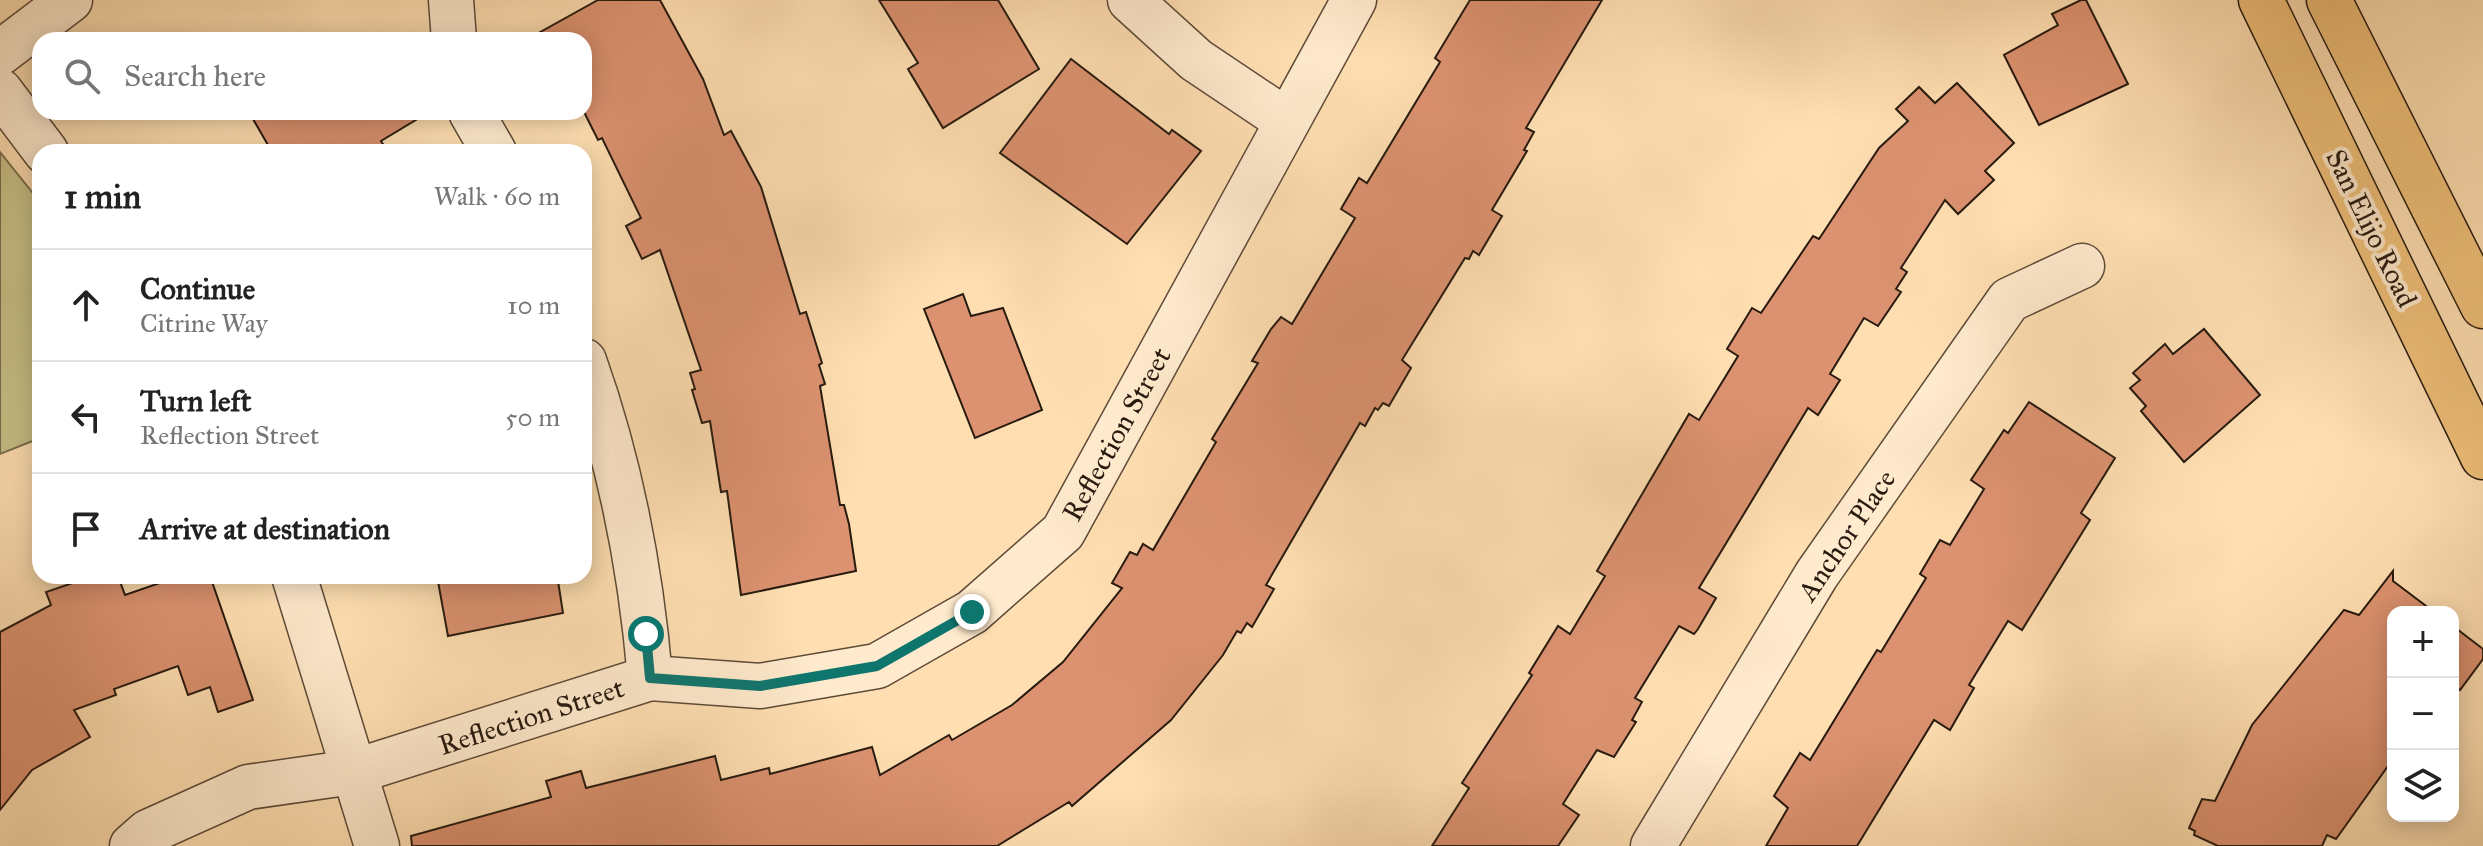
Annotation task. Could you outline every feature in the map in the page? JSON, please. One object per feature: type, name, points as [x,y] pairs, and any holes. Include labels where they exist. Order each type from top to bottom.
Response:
[{"type":"main road","name":"San Elijo Road","points":[[2261,0],[2483,457]]},
{"type":"main road","points":[[2329,0],[2483,306]]},
{"type":"street","points":[[0,53],[70,0]]},
{"type":"street","points":[[451,0],[453,32]]},
{"type":"street","points":[[1130,0],[1196,60],[1287,121]]},
{"type":"street","name":"Reflection Street","points":[[132,846],[148,832],[248,787],[353,772],[650,678],[760,686],[877,666],[972,612],[1063,532],[1354,0]]},
{"type":"street","points":[[0,91],[40,144]]},
{"type":"street","points":[[476,120],[489,144]]},
{"type":"street","name":"Anchor Place","points":[[1653,846],[1817,574],[2009,300],[2082,266]]},
{"type":"street","points":[[592,383],[636,563],[650,678]]},
{"type":"street","points":[[296,584],[377,846]]},
{"type":"shaded area","points":[[0,152],[32,192],[32,441],[0,454]]},
{"type":"building","points":[[598,0],[660,0],[703,79],[724,135],[731,131],[761,187],[800,314],[806,312],[822,363],[819,365],[825,384],[820,386],[840,505],[844,505],[849,524],[856,571],[741,595],[727,491],[721,492],[710,421],[702,423],[692,390],[695,389],[690,373],[701,370],[660,250],[642,259],[626,226],[641,218],[602,138],[598,140],[588,120],[592,120],[592,32],[540,32]]},
{"type":"building","points":[[879,0],[998,0],[1039,69],[943,128],[908,69],[918,63]]},
{"type":"building","points":[[1470,0],[1602,0],[1526,128],[1534,132],[1524,150],[1527,151],[1492,210],[1502,216],[1479,255],[1473,251],[1469,259],[1465,258],[1402,360],[1411,368],[1389,406],[1383,403],[1378,410],[1375,408],[1365,426],[1360,423],[1266,585],[1274,589],[1252,627],[1247,623],[1241,633],[1237,631],[1223,655],[1171,720],[1072,806],[1069,802],[997,846],[412,846],[411,836],[551,797],[546,781],[581,771],[586,788],[715,756],[721,780],[769,768],[770,774],[872,747],[880,775],[949,735],[952,740],[1012,705],[1063,662],[1122,588],[1112,583],[1130,552],[1137,555],[1143,544],[1153,550],[1216,442],[1212,439],[1258,363],[1252,361],[1271,329],[1281,317],[1292,324],[1355,218],[1341,209],[1359,178],[1367,183],[1440,62],[1435,58]]},
{"type":"building","points":[[2086,0],[2128,84],[2039,125],[2004,55],[2058,25],[2052,14]]},
{"type":"building","points":[[1071,59],[1169,134],[1172,130],[1201,151],[1127,244],[1000,153]]},
{"type":"building","points":[[1957,83],[2014,143],[1985,171],[1994,180],[1958,214],[1945,200],[1901,268],[1907,272],[1896,289],[1901,292],[1878,326],[1864,318],[1830,374],[1840,380],[1818,415],[1808,408],[1699,588],[1716,598],[1698,629],[1694,634],[1679,626],[1635,698],[1642,702],[1632,720],[1636,722],[1614,757],[1597,750],[1563,804],[1579,815],[1558,846],[1432,846],[1469,788],[1462,783],[1532,675],[1529,673],[1558,626],[1570,634],[1605,576],[1597,571],[1689,414],[1699,420],[1738,356],[1727,349],[1752,308],[1761,313],[1813,236],[1819,239],[1879,148],[1908,121],[1896,109],[1919,87],[1935,103]]},
{"type":"building","points":[[254,120],[416,120],[381,141],[383,144],[267,144]]},
{"type":"building","points":[[963,294],[971,316],[1003,308],[1042,410],[975,438],[924,309]]},
{"type":"building","points":[[2204,329],[2260,395],[2184,462],[2141,411],[2146,406],[2130,388],[2140,380],[2133,373],[2165,344],[2173,354]]},
{"type":"building","points":[[2029,402],[2115,458],[2081,513],[2090,520],[2022,630],[2008,621],[1969,685],[1974,688],[1950,730],[1934,720],[1857,846],[1766,846],[1788,808],[1774,796],[1800,753],[1810,760],[1877,650],[1881,652],[1926,578],[1920,574],[1940,540],[1950,545],[1984,489],[1971,480],[2004,430],[2008,433]]},
{"type":"building","points":[[2393,571],[2393,581],[2426,606],[2387,606],[2387,767],[2336,839],[2327,835],[2322,846],[2218,846],[2194,835],[2195,831],[2189,828],[2202,799],[2215,801],[2252,725],[2344,610],[2359,615]]},
{"type":"building","points":[[70,584],[121,584],[125,595],[157,584],[213,584],[253,700],[218,712],[210,687],[188,695],[178,666],[114,689],[116,695],[74,710],[90,737],[32,770],[0,810],[0,632],[51,605],[46,592]]},
{"type":"building","points":[[438,584],[558,584],[563,613],[448,636]]},
{"type":"building","points":[[2459,631],[2483,649],[2483,659],[2460,690]]},
{"type":"route","points":[[646,634],[650,678],[760,686],[877,666],[972,612]]}]
